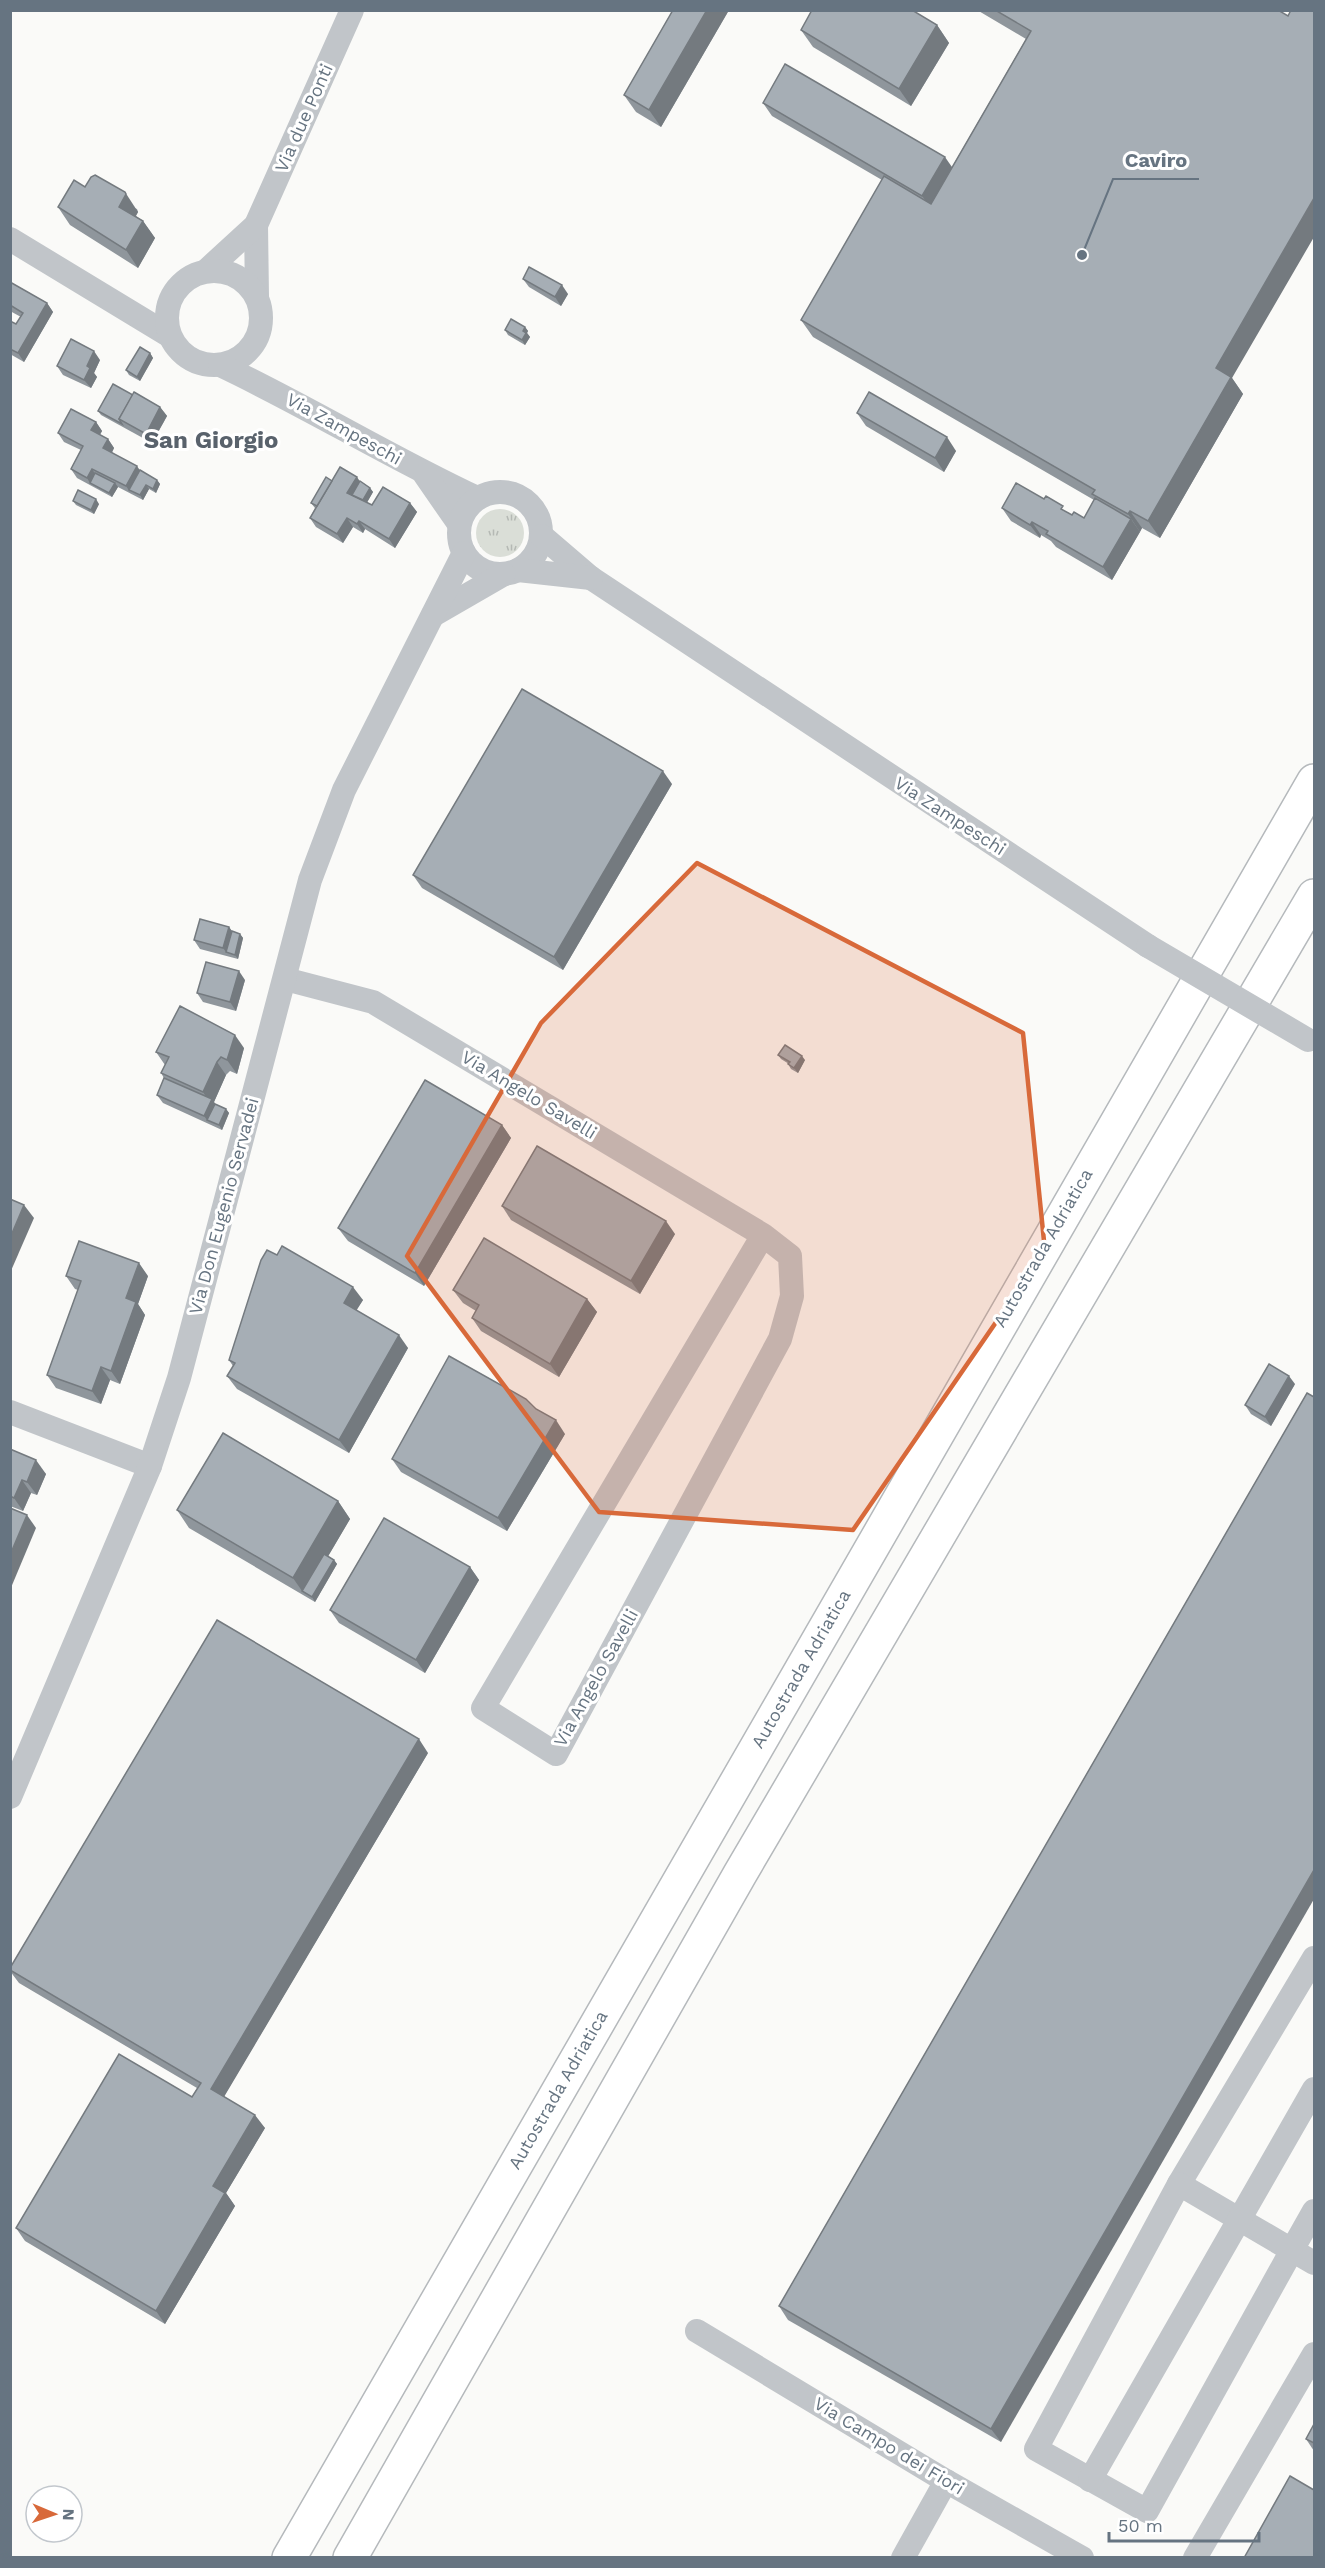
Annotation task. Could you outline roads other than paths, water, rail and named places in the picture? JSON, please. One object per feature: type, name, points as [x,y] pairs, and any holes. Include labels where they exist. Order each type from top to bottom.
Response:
[{"type":"highway","name":"Autostrada Adriatica","points":[[289,2558],[1314,781]]},
{"type":"highway","points":[[350,2558],[746,1864],[1314,896]]},
{"type":"street","name":"Via due Ponti","points":[[207,270],[256,225],[352,10]]},
{"type":"street","name":"Via due Ponti","points":[[256,225],[256,297]]},
{"type":"street","points":[[10,239],[170,336]]},
{"type":"street","points":[[207,270],[236,275],[248,284],[256,297],[261,312],[260,328],[254,343],[245,354],[233,361],[220,365],[204,364],[190,359],[178,349],[170,336],[167,325],[169,302],[175,291],[194,274],[207,270]]},
{"type":"street","points":[[134,314],[169,302]]},
{"type":"street","name":"Via Zampeschi","points":[[254,343],[265,386]]},
{"type":"street","name":"Via Zampeschi","points":[[220,365],[265,386],[423,473],[477,498]]},
{"type":"street","name":"Via Zampeschi","points":[[423,473],[459,524]]},
{"type":"street","points":[[433,615],[511,572],[535,556],[542,536],[541,522],[536,510],[526,500],[515,494],[502,491],[489,492],[477,498],[463,514],[459,524],[460,544],[464,553],[481,569],[511,572]]},
{"type":"street","name":"Via Zampeschi","points":[[542,536],[591,579],[1148,946],[1311,1042]]},
{"type":"street","name":"Via Don Eugenio Servadei","points":[[10,1797],[150,1466],[179,1378],[310,880],[344,790],[464,553]]},
{"type":"street","name":"Via Zampeschi","points":[[511,572],[591,579]]},
{"type":"street","name":"Via Angelo Savelli","points":[[285,979],[373,1002],[763,1235],[790,1256],[792,1296],[780,1339],[556,1754],[483,1708],[763,1235]]},
{"type":"street","points":[[10,1412],[150,1466]]},
{"type":"street","points":[[1314,1958],[1179,2184],[1036,2449],[1147,2511],[1314,2211]]},
{"type":"street","points":[[1090,2480],[1314,2089]]},
{"type":"street","points":[[1179,2184],[1314,2263]]},
{"type":"street","name":"Via Campo dei Fiori","points":[[698,2331],[946,2481],[1082,2558]]},
{"type":"street","points":[[1195,2558],[1314,2354]]},
{"type":"street","points":[[903,2558],[946,2481]]},
{"type":"place","name":"Caviro","points":[[1082,255]]},
{"type":"district","name":"San Giorgio","points":[[211,440]]}]
